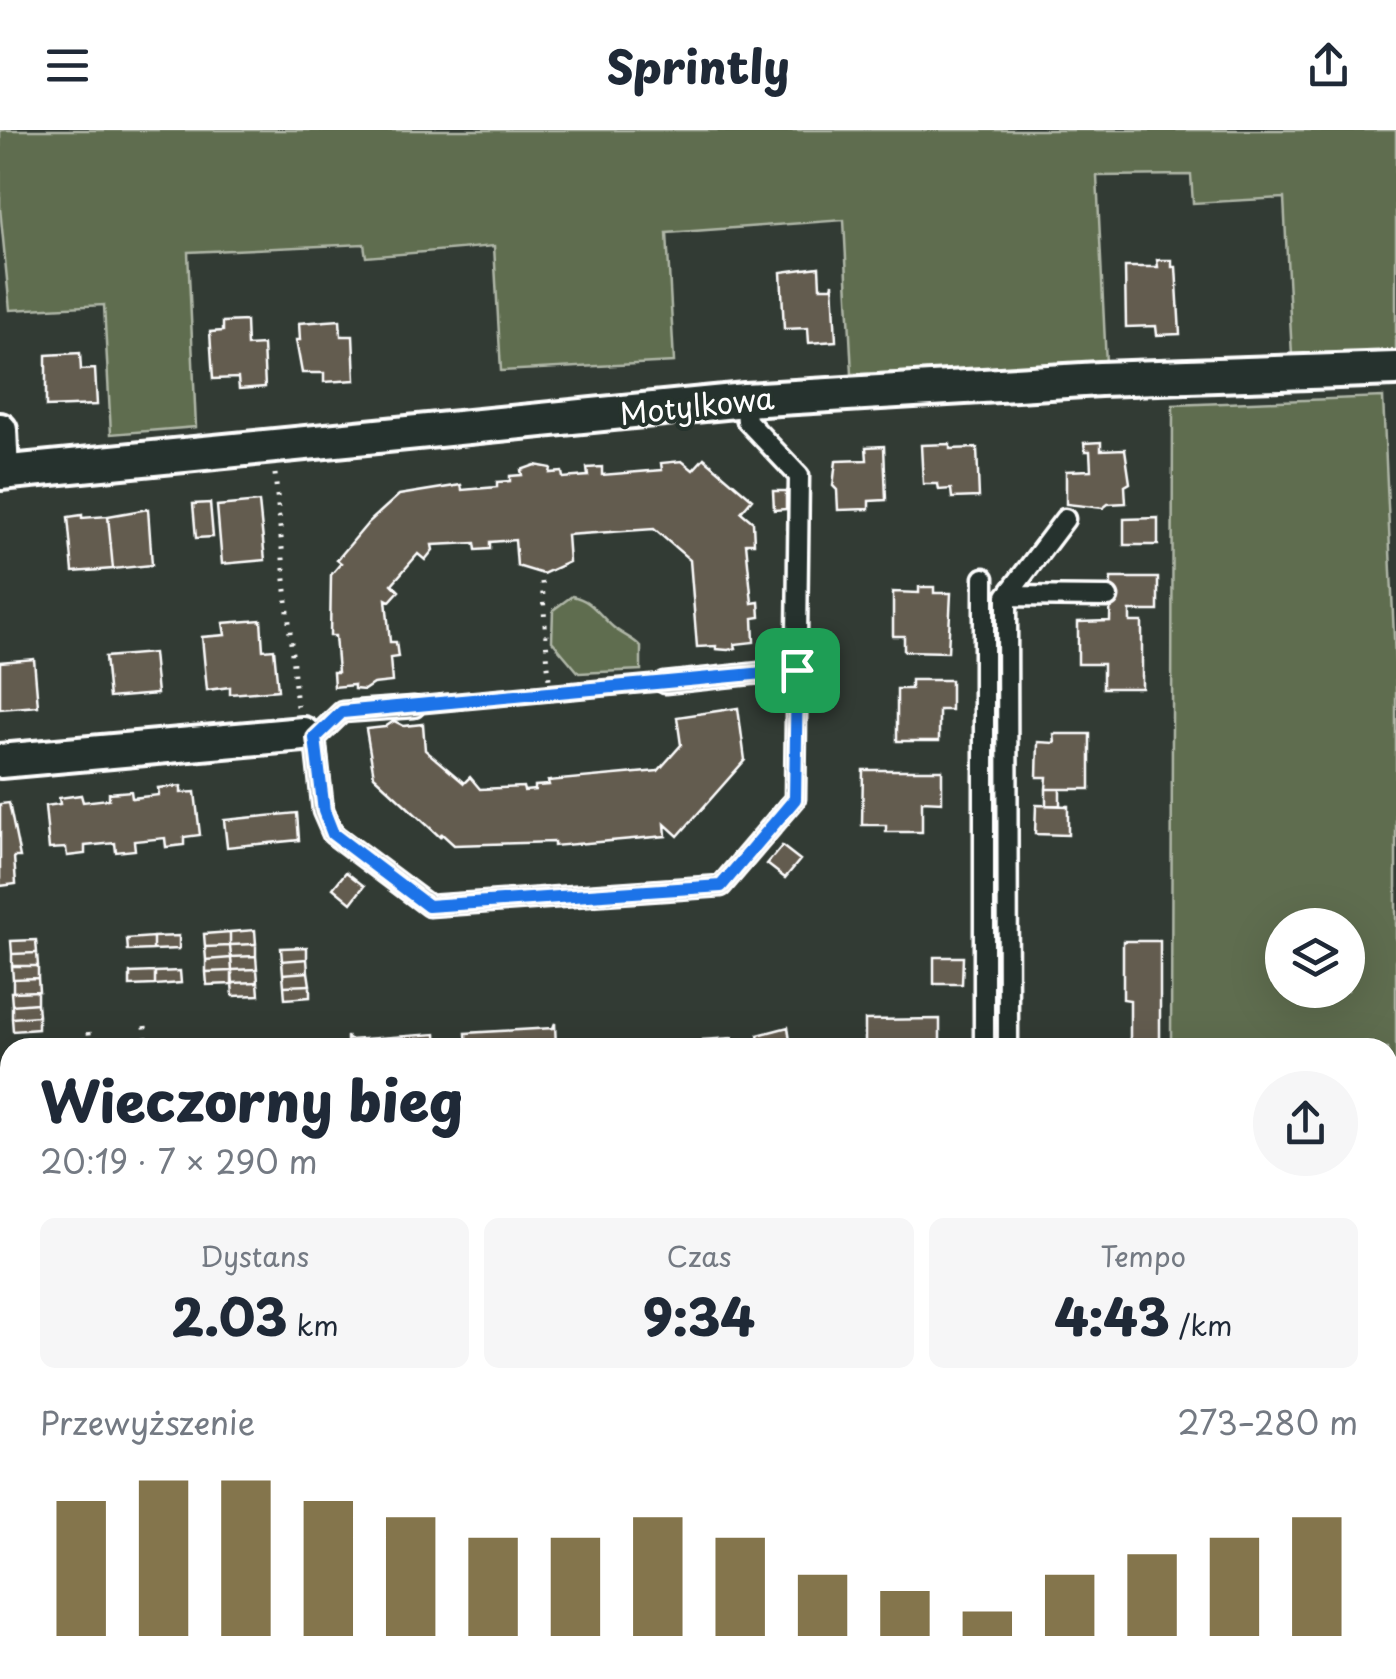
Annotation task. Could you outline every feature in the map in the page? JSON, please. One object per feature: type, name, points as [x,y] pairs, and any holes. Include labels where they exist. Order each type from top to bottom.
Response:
[{"type":"street","name":"Motylkowa","points":[[1,473],[745,400],[1100,379],[1396,369]]},
{"type":"street","points":[[0,430],[1,473]]},
{"type":"street","points":[[0,761],[305,730]]},
{"type":"lane","points":[[414,707],[342,712],[305,730],[333,834],[428,906],[721,886],[795,799],[799,476],[747,421],[745,400]]},
{"type":"lane","points":[[1008,1038],[1007,596],[1065,518]]},
{"type":"lane","points":[[984,578],[984,1038]]},
{"type":"lane","points":[[1007,596],[1108,597]]},
{"type":"lane","points":[[665,682],[797,670]]},
{"type":"path","points":[[274,466],[305,730]]},
{"type":"path","points":[[542,582],[550,694]]},
{"type":"path","points":[[414,707],[665,682]]},
{"type":"path","points":[[145,1026],[146,1038]]},
{"type":"path","points":[[89,1032],[89,1038]]},
{"type":"green space","points":[[0,130],[1396,130],[1396,352],[1292,356],[1284,198],[1193,203],[1191,175],[1097,176],[1106,364],[852,374],[844,220],[667,233],[674,362],[501,371],[494,246],[366,257],[364,244],[188,252],[196,427],[111,434],[104,305],[10,310],[0,208]]},
{"type":"green space","points":[[1383,397],[1396,681],[1396,1038],[1171,1038],[1173,405]]},
{"type":"green space","points":[[572,596],[590,604],[641,647],[641,670],[579,673],[552,641],[553,610]]},
{"type":"building","points":[[1157,260],[1172,260],[1172,267],[1176,267],[1180,334],[1157,335],[1156,326],[1126,327],[1125,267],[1158,267]]},
{"type":"building","points":[[819,267],[820,287],[832,287],[833,283],[836,341],[809,343],[808,328],[784,329],[781,272]]},
{"type":"building","points":[[340,320],[341,336],[353,336],[355,380],[324,382],[324,373],[302,373],[296,340],[300,340],[299,323]]},
{"type":"building","points":[[246,321],[247,346],[263,345],[265,387],[239,389],[238,378],[213,379],[210,332],[223,331],[223,322]]},
{"type":"building","points":[[80,353],[81,370],[95,369],[97,405],[46,407],[46,355]]},
{"type":"building","points":[[1101,442],[1101,450],[1125,449],[1130,483],[1125,486],[1126,503],[1103,508],[1066,504],[1066,471],[1091,470],[1090,451],[1085,451],[1084,443]]},
{"type":"building","points":[[950,444],[950,449],[977,448],[979,497],[952,498],[951,489],[939,490],[938,484],[923,484],[921,445]]},
{"type":"building","points":[[884,446],[886,500],[869,501],[869,509],[838,510],[837,490],[833,486],[836,461],[867,460],[866,447]]},
{"type":"building","points":[[704,458],[752,499],[741,512],[753,522],[754,543],[746,543],[752,603],[759,602],[760,617],[753,618],[754,642],[735,644],[736,648],[728,650],[697,647],[690,560],[654,529],[567,535],[569,562],[543,574],[517,566],[515,540],[490,542],[490,549],[476,550],[475,543],[432,545],[433,550],[425,560],[418,554],[392,584],[399,591],[390,601],[386,599],[390,642],[396,642],[398,657],[390,658],[392,682],[373,684],[364,690],[354,689],[354,685],[334,687],[333,672],[338,672],[335,636],[330,636],[331,575],[341,563],[337,560],[369,522],[399,495],[461,485],[462,490],[497,487],[497,482],[510,481],[510,476],[522,475],[521,470],[535,465],[551,468],[550,473],[562,472],[563,478],[588,476],[587,468],[602,467],[602,475],[662,470],[661,463],[682,461],[693,470]]},
{"type":"building","points":[[773,491],[786,491],[786,509],[774,510]]},
{"type":"building","points":[[259,502],[265,560],[222,564],[217,506]]},
{"type":"building","points":[[210,503],[213,537],[196,538],[193,504]]},
{"type":"building","points":[[148,509],[152,565],[113,569],[108,516]]},
{"type":"building","points":[[108,516],[113,569],[73,572],[68,517]]},
{"type":"building","points":[[1158,518],[1158,545],[1124,545],[1124,519]]},
{"type":"building","points":[[1111,578],[1158,578],[1158,611],[1130,611],[1130,622],[1142,622],[1142,688],[1103,688],[1103,664],[1078,664],[1078,622],[1110,621]]},
{"type":"building","points":[[919,587],[934,587],[934,593],[951,593],[948,652],[904,651],[904,636],[893,636],[893,592],[919,593]]},
{"type":"building","points":[[261,620],[263,650],[274,649],[278,690],[230,694],[230,687],[207,690],[202,637],[225,635],[223,623]]},
{"type":"building","points":[[153,653],[157,694],[109,698],[105,657]]},
{"type":"building","points":[[34,659],[38,706],[0,709],[0,662]]},
{"type":"building","points":[[911,680],[951,680],[951,710],[939,710],[939,741],[897,741],[897,689],[911,689]]},
{"type":"building","points":[[738,708],[745,760],[678,836],[665,824],[666,836],[554,846],[554,842],[454,845],[442,834],[440,837],[374,776],[366,729],[385,727],[394,721],[404,726],[423,724],[425,750],[464,783],[470,777],[480,789],[523,787],[524,791],[549,785],[548,781],[658,771],[681,745],[677,717]]},
{"type":"building","points":[[1054,734],[1090,734],[1090,789],[1046,789],[1047,777],[1037,777],[1038,742],[1055,743]]},
{"type":"building","points":[[863,770],[942,770],[942,802],[922,801],[922,832],[886,832],[886,825],[862,825]]},
{"type":"building","points":[[181,786],[181,793],[195,792],[200,835],[184,837],[184,845],[166,847],[165,838],[134,841],[135,850],[116,852],[115,843],[85,846],[85,854],[67,856],[66,848],[49,849],[45,806],[60,804],[59,798],[81,795],[83,802],[131,791],[132,798],[159,795],[158,788]]},
{"type":"building","points":[[1046,789],[1060,789],[1060,805],[1046,806]]},
{"type":"building","points":[[9,803],[20,857],[14,857],[16,884],[0,886],[0,804]]},
{"type":"building","points":[[1036,805],[1068,806],[1068,835],[1035,834]]},
{"type":"building","points":[[297,813],[299,840],[227,847],[224,820]]},
{"type":"building","points":[[782,846],[800,860],[785,878],[767,864]]},
{"type":"building","points":[[346,872],[364,886],[351,903],[333,888]]},
{"type":"building","points":[[255,930],[256,944],[230,945],[230,932]]},
{"type":"building","points":[[230,932],[230,946],[205,947],[204,934]]},
{"type":"building","points":[[179,936],[179,949],[153,950],[153,937]]},
{"type":"building","points":[[153,937],[153,950],[128,951],[127,939]]},
{"type":"building","points":[[36,940],[37,953],[12,954],[11,941]]},
{"type":"building","points":[[1123,941],[1160,941],[1160,1038],[1130,1038],[1130,1000],[1123,999]]},
{"type":"building","points":[[256,944],[256,956],[231,957],[230,945]]},
{"type":"building","points":[[230,946],[231,958],[206,960],[205,947]]},
{"type":"building","points":[[307,947],[307,959],[282,961],[281,948]]},
{"type":"building","points":[[37,953],[38,966],[12,966],[12,954]]},
{"type":"building","points":[[256,956],[257,969],[232,970],[231,957]]},
{"type":"building","points":[[934,957],[963,957],[962,984],[934,984]]},
{"type":"building","points":[[231,958],[232,971],[206,972],[206,960]]},
{"type":"building","points":[[307,959],[308,972],[283,974],[282,961]]},
{"type":"building","points":[[12,966],[38,966],[38,978],[13,979]]},
{"type":"building","points":[[257,969],[258,982],[232,983],[232,970]]},
{"type":"building","points":[[180,971],[181,983],[155,985],[155,972]]},
{"type":"building","points":[[232,971],[233,984],[207,985],[206,972]]},
{"type":"building","points":[[155,972],[155,985],[130,986],[130,973]]},
{"type":"building","points":[[308,972],[310,985],[284,986],[283,974]]},
{"type":"building","points":[[38,978],[39,991],[13,992],[13,979]]},
{"type":"building","points":[[258,982],[259,995],[233,996],[232,983]]},
{"type":"building","points":[[310,985],[310,997],[285,999],[284,986]]},
{"type":"building","points":[[37,991],[37,1003],[12,1005],[11,992]]},
{"type":"building","points":[[37,1003],[38,1016],[12,1018],[12,1005]]},
{"type":"building","points":[[38,1016],[38,1029],[13,1031],[12,1018]]},
{"type":"building","points":[[940,1019],[940,1038],[865,1038],[865,1020]]},
{"type":"building","points":[[555,1023],[556,1038],[466,1038],[466,1033],[553,1028]]},
{"type":"building","points":[[788,1027],[790,1038],[759,1038],[758,1035]]},
{"type":"building","points":[[436,1034],[436,1038],[378,1038]]},
{"type":"route","points":[[797,670],[795,799],[721,886],[428,906],[333,834],[324,811],[315,738],[342,712],[797,670]]}]
